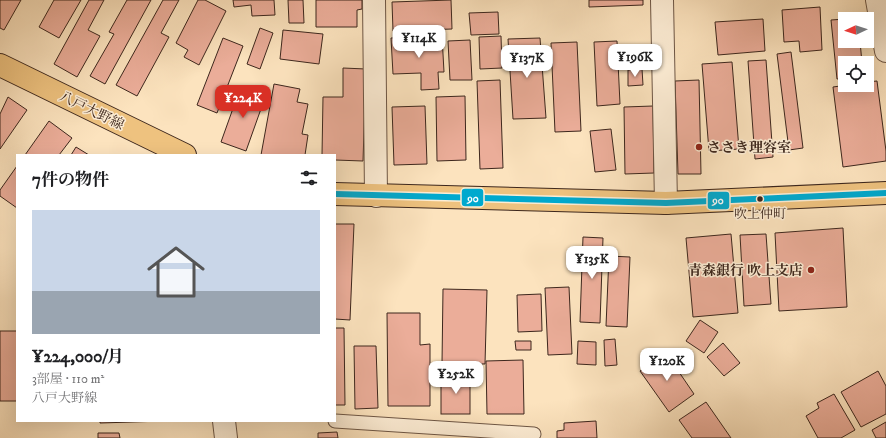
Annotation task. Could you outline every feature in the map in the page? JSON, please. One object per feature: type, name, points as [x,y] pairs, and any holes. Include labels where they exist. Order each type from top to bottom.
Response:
[{"type":"main road","name":"八戸大野線","points":[[0,65],[182,154]]},
{"type":"main road","points":[[336,194],[666,203],[886,193]]},
{"type":"street","points":[[374,0],[376,196]]},
{"type":"street","points":[[662,0],[666,203]]},
{"type":"street","points":[[877,0],[886,51]]},
{"type":"street","points":[[224,422],[226,438]]},
{"type":"lane","points":[[336,421],[534,434]]},
{"type":"building","points":[[0,0],[21,0],[4,30],[0,28]]},
{"type":"building","points":[[54,0],[81,0],[59,38],[39,27]]},
{"type":"building","points":[[89,0],[104,0],[88,30],[100,36],[77,77],[54,64]]},
{"type":"building","points":[[127,0],[151,0],[105,84],[90,76],[114,34],[109,32]]},
{"type":"building","points":[[163,0],[179,0],[161,33],[169,37],[137,96],[116,85]]},
{"type":"building","points":[[198,0],[205,0],[226,11],[199,65],[184,57],[188,50],[176,43]]},
{"type":"building","points":[[233,0],[274,0],[275,15],[252,16],[251,5],[234,7]]},
{"type":"building","points":[[288,0],[303,0],[304,23],[289,23]]},
{"type":"building","points":[[316,0],[362,0],[362,9],[357,10],[357,27],[316,27]]},
{"type":"building","points":[[451,0],[452,29],[393,31],[392,2]]},
{"type":"building","points":[[589,0],[643,0],[643,5],[589,7]]},
{"type":"building","points":[[820,7],[822,50],[800,52],[799,41],[784,42],[782,10]]},
{"type":"building","points":[[498,12],[499,34],[471,35],[469,13]]},
{"type":"building","points":[[763,19],[765,51],[718,55],[715,22]]},
{"type":"building","points":[[831,20],[838,20],[838,48],[861,48],[861,56],[838,56],[837,79]]},
{"type":"building","points":[[260,28],[273,33],[260,69],[247,64]]},
{"type":"building","points":[[283,30],[323,34],[319,64],[280,59]]},
{"type":"building","points":[[442,36],[444,72],[438,72],[439,89],[421,90],[421,73],[393,74],[391,38]]},
{"type":"building","points":[[501,36],[502,68],[480,69],[479,37]]},
{"type":"building","points":[[223,38],[243,46],[217,113],[197,105]]},
{"type":"building","points":[[540,38],[546,118],[513,119],[508,39]]},
{"type":"building","points":[[470,40],[472,80],[450,80],[448,41]]},
{"type":"building","points":[[617,41],[620,104],[597,106],[594,42]]},
{"type":"building","points":[[577,42],[581,131],[555,132],[551,43]]},
{"type":"building","points":[[791,52],[803,148],[789,150],[777,54]]},
{"type":"building","points":[[766,60],[773,157],[755,159],[748,61]]},
{"type":"building","points":[[732,62],[739,149],[709,151],[702,64]]},
{"type":"building","points":[[343,68],[366,69],[363,161],[336,160],[336,154],[322,154],[323,97],[343,97]]},
{"type":"building","points":[[642,69],[643,85],[628,86],[628,70]]},
{"type":"building","points":[[500,80],[503,168],[480,169],[477,81]]},
{"type":"building","points":[[699,80],[701,174],[678,174],[675,81]]},
{"type":"building","points":[[874,81],[877,81],[886,161],[843,167],[833,87],[838,86],[838,92],[874,92]]},
{"type":"building","points":[[274,84],[300,89],[297,102],[308,104],[302,134],[308,135],[305,154],[261,154]]},
{"type":"building","points":[[241,86],[261,94],[257,104],[262,106],[246,151],[221,142]]},
{"type":"building","points":[[465,96],[466,160],[437,161],[436,97]]},
{"type":"building","points":[[8,97],[27,110],[0,149],[0,114]]},
{"type":"building","points":[[425,106],[427,164],[394,165],[392,107]]},
{"type":"building","points":[[653,106],[654,173],[625,174],[624,107]]},
{"type":"building","points":[[49,121],[72,138],[60,154],[26,154]]},
{"type":"building","points":[[611,129],[616,170],[595,172],[590,131]]},
{"type":"building","points":[[76,147],[87,154],[72,154]]},
{"type":"building","points":[[16,167],[16,207],[0,196],[0,190]]},
{"type":"building","points":[[336,224],[354,224],[350,320],[336,319]]},
{"type":"building","name":"青森銀行 吹上支店","points":[[843,228],[847,307],[779,311],[775,233]]},
{"type":"building","points":[[731,234],[738,313],[693,317],[686,238]]},
{"type":"building","points":[[766,234],[771,304],[744,306],[740,235]]},
{"type":"building","points":[[583,237],[603,238],[600,323],[580,322]]},
{"type":"building","points":[[609,256],[630,257],[627,327],[606,326]]},
{"type":"building","points":[[569,287],[572,354],[548,355],[545,288]]},
{"type":"building","points":[[443,289],[487,290],[485,364],[442,363]]},
{"type":"building","points":[[541,294],[542,331],[518,332],[517,295]]},
{"type":"building","points":[[387,313],[420,313],[420,345],[430,344],[430,406],[388,406]]},
{"type":"building","points":[[700,320],[718,332],[704,353],[686,341]]},
{"type":"building","points":[[336,328],[344,328],[345,405],[336,405]]},
{"type":"building","points":[[0,331],[16,331],[16,401],[0,401]]},
{"type":"building","points":[[615,339],[617,365],[605,366],[604,340]]},
{"type":"building","points":[[515,341],[531,341],[531,350],[516,350]]},
{"type":"building","points":[[578,341],[596,342],[596,365],[577,364]]},
{"type":"building","points":[[723,343],[740,363],[724,376],[707,357]]},
{"type":"building","points":[[354,346],[376,346],[378,408],[355,409]]},
{"type":"building","points":[[666,353],[694,394],[669,412],[640,371]]},
{"type":"building","points":[[523,360],[524,414],[487,414],[486,361]]},
{"type":"building","points":[[878,371],[886,386],[886,414],[861,427],[841,392]]},
{"type":"building","points":[[441,376],[470,376],[470,414],[441,414]]},
{"type":"building","points":[[834,394],[855,430],[841,438],[818,438],[806,416],[819,408],[817,403]]},
{"type":"building","points":[[706,402],[731,438],[692,438],[679,420]]},
{"type":"building","points":[[596,421],[597,438],[557,438],[557,431],[564,430],[564,423]]},
{"type":"building","points":[[100,422],[132,422],[100,423]]},
{"type":"building","points":[[886,422],[886,438],[876,438],[872,430]]},
{"type":"building","points":[[337,432],[338,438],[318,438],[318,433]]},
{"type":"building","points":[[98,433],[119,433],[120,438],[98,438]]},
{"type":"transit line","name":"90","points":[[336,194],[666,203],[886,193]]},
{"type":"place","name":"ささき理容室","points":[[699,147]]},
{"type":"place","name":"吹上仲町","points":[[760,199]]},
{"type":"place","name":"青森銀行 吹上支店","points":[[811,270]]}]
